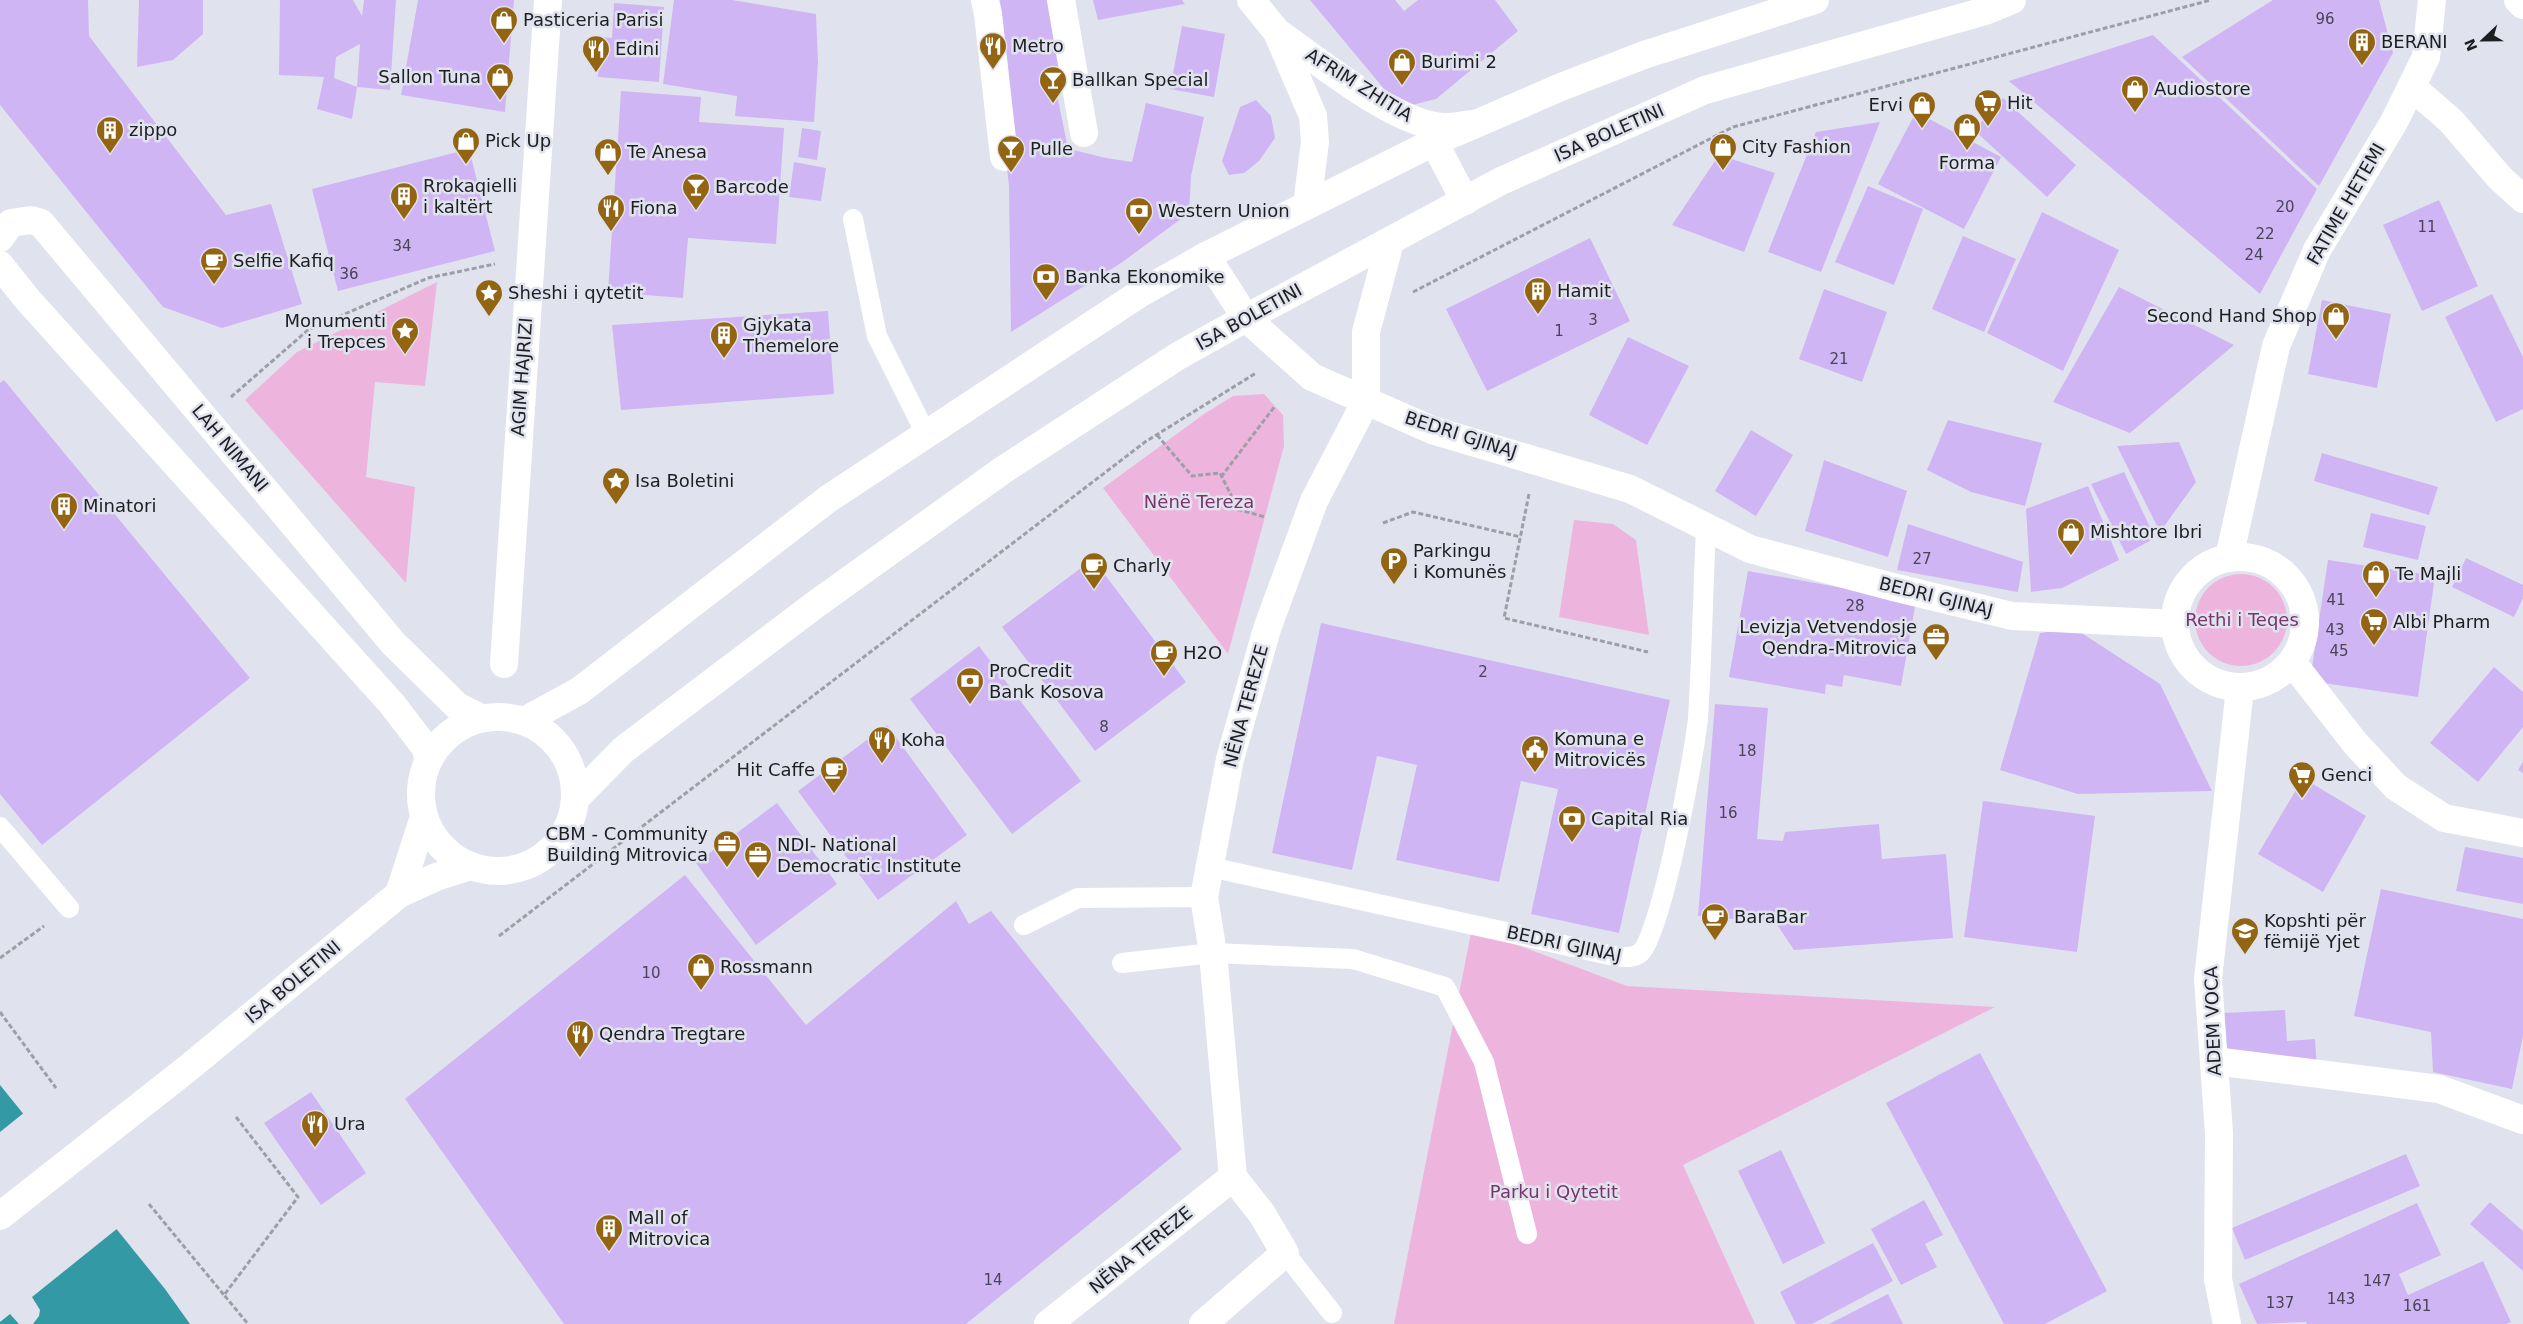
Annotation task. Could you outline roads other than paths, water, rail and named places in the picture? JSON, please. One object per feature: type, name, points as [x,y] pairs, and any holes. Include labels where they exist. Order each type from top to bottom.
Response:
[{"type":"street","name":"AGIM HAJRIZI","points":[[504,664],[548,0]]},
{"type":"street","points":[[984,0],[988,14],[1004,156]]},
{"type":"street","points":[[1061,0],[1084,132]]},
{"type":"street","name":"AFRIM ZHITIA","points":[[1251,0],[1277,32],[1314,116],[1315,142],[1307,204]]},
{"type":"street","points":[[524,721],[579,691],[828,499],[1139,294],[1206,256],[1434,142],[1561,87],[1644,55],[1815,0]]},
{"type":"street","name":"ISA BOLETINI","points":[[575,800],[623,750],[816,604],[1003,470],[1178,356],[1246,318],[1501,181],[1705,90],[1985,11],[2012,0]]},
{"type":"street","points":[[1985,11],[2030,0]]},
{"type":"street","name":"FATIME HETEMI","points":[[2229,558],[2276,346],[2316,250],[2394,122],[2426,57],[2432,0]]},
{"type":"street","points":[[2518,0],[2523,5]]},
{"type":"street","name":"AFRIM ZHITIA","points":[[1277,32],[1371,96],[1415,121],[1443,127],[1475,124]]},
{"type":"street","points":[[2412,87],[2451,121],[2500,178],[2523,199]]},
{"type":"street","points":[[1434,142],[1465,201]]},
{"type":"street","name":"LAH NIMANI","points":[[4,223],[31,220],[41,223],[393,643],[456,706],[481,718]]},
{"type":"street","points":[[1206,256],[1246,318],[1312,377],[1366,401],[1366,332],[1390,242]]},
{"type":"street","points":[[0,265],[60,336],[392,704],[425,747],[429,759]]},
{"type":"street","name":"BEDRI GJINAJ","points":[[1366,401],[1432,430],[1536,459],[1630,489],[1750,549],[2012,616],[2175,624]]},
{"type":"street","name":"NËNA TEREZE","points":[[1048,1324],[1233,1177],[1213,953],[1204,897],[1230,759],[1267,629],[1314,501],[1366,401]]},
{"type":"street","points":[[2229,558],[2251,558],[2272,566],[2289,580],[2301,598],[2304,628],[2302,643],[2292,662],[2277,676],[2259,685],[2240,688],[2220,684],[2202,675],[2192,666],[2178,643],[2175,624],[2177,605],[2184,588],[2196,574],[2211,563],[2229,558]]},
{"type":"street","points":[[2292,662],[2355,743],[2396,787],[2444,818],[2523,833]]},
{"type":"street","name":"ADEM VOCA","points":[[2227,1324],[2218,1280],[2219,1133],[2208,979],[2240,688]]},
{"type":"street","points":[[503,717],[524,721],[539,728],[563,751],[570,766],[575,800],[571,817],[564,833],[553,848],[540,859],[524,867],[506,871],[471,866],[451,854],[435,838],[424,817],[421,788],[429,759],[438,744],[451,733],[465,724],[481,718],[503,717]]},
{"type":"street","points":[[399,894],[424,817]]},
{"type":"street","name":"ISA BOLETINI","points":[[0,1216],[187,1069],[399,894],[436,877],[471,866]]},
{"type":"street","points":[[2214,1062],[2439,1089],[2523,1120]]},
{"type":"street","points":[[1203,1324],[1285,1253],[1262,1214],[1233,1177]]},
{"type":"lane","points":[[853,219],[877,336],[926,434]]},
{"type":"lane","name":"BEDRI GJINAJ","points":[[1210,867],[1614,956],[1630,957],[1640,953],[1647,944],[1666,891],[1697,720],[1706,528]]},
{"type":"lane","points":[[0,827],[69,908]]},
{"type":"lane","points":[[1024,925],[1078,898],[1204,897]]},
{"type":"lane","points":[[1122,963],[1213,953],[1353,959],[1445,987],[1484,1062],[1527,1234]]},
{"type":"lane","points":[[1285,1253],[1332,1313]]},
{"type":"water","points":[[0,1085],[165,1289],[190,1324],[0,1324]]},
{"type":"place","name":"Pasticeria Parisi","points":[[504,44]]},
{"type":"place","name":"BERANI","points":[[2362,66]]},
{"type":"place","name":"Metro","points":[[993,70]]},
{"type":"place","name":"Edini","points":[[596,73]]},
{"type":"place","name":"Burimi 2","points":[[1402,86]]},
{"type":"place","name":"Sallon Tuna","points":[[500,101]]},
{"type":"place","name":"Ballkan Special","points":[[1053,104]]},
{"type":"place","name":"Audiostore","points":[[2135,113]]},
{"type":"place","name":"Hit","points":[[1988,127]]},
{"type":"place","name":"Ervi","points":[[1922,129]]},
{"type":"place","name":"Forma","points":[[1967,151]]},
{"type":"place","name":"zippo","points":[[110,154]]},
{"type":"place","name":"Pick Up","points":[[466,165]]},
{"type":"place","name":"City Fashion","points":[[1723,171]]},
{"type":"place","name":"Pulle","points":[[1011,173]]},
{"type":"place","name":"Te Anesa","points":[[608,176]]},
{"type":"place","name":"Barcode","points":[[696,211]]},
{"type":"place","name":"Rrokaqielli i kaltërt","points":[[404,220]]},
{"type":"place","name":"Fiona","points":[[611,232]]},
{"type":"place","name":"Western Union","points":[[1139,235]]},
{"type":"place","name":"Selfie Kafiq","points":[[214,285]]},
{"type":"place","name":"Banka Ekonomike","points":[[1046,301]]},
{"type":"place","name":"Hamit","points":[[1538,315]]},
{"type":"place","name":"Sheshi i qytetit","points":[[489,317]]},
{"type":"place","name":"Second Hand Shop","points":[[2336,340]]},
{"type":"place","name":"Monumenti i Trepces","points":[[405,355]]},
{"type":"place","name":"Gjykata Themelore","points":[[724,359]]},
{"type":"place","name":"Isa Boletini","points":[[616,505]]},
{"type":"place","name":"Minatori","points":[[64,530]]},
{"type":"place","name":"Mishtore Ibri","points":[[2071,556]]},
{"type":"place","name":"Parkingu i Komunës","points":[[1394,585]]},
{"type":"place","name":"Charly","points":[[1094,590]]},
{"type":"place","name":"Te Majli","points":[[2376,598]]},
{"type":"place","name":"Albi Pharm","points":[[2374,646]]},
{"type":"place","name":"Levizja Vetvendosje Qendra-Mitrovica","points":[[1936,661]]},
{"type":"place","name":"H2O","points":[[1164,677]]},
{"type":"place","name":"ProCredit Bank Kosova","points":[[970,705]]},
{"type":"place","name":"Koha","points":[[882,764]]},
{"type":"place","name":"Komuna e Mitrovicës","points":[[1535,773]]},
{"type":"place","name":"Hit Caffe","points":[[834,794]]},
{"type":"place","name":"Genci","points":[[2302,799]]},
{"type":"place","name":"Capital Ria","points":[[1572,843]]},
{"type":"place","name":"CBM - Community Building Mitrovica","points":[[727,868]]},
{"type":"place","name":"NDI- National Democratic Institute","points":[[758,879]]},
{"type":"place","name":"BaraBar","points":[[1715,941]]},
{"type":"place","name":"Kopshti për fëmijë Yjet","points":[[2245,955]]},
{"type":"place","name":"Rossmann","points":[[701,991]]},
{"type":"place","name":"Qendra Tregtare","points":[[580,1058]]},
{"type":"place","name":"Ura","points":[[315,1148]]},
{"type":"place","name":"Mall of Mitrovica","points":[[609,1252]]},
{"type":"park label","name":"Nënë Tereza","points":[[1199,502]]},
{"type":"park label","name":"Rethi i Teqes","points":[[2242,620]]},
{"type":"park label","name":"Parku i Qytetit","points":[[1554,1192]]}]
